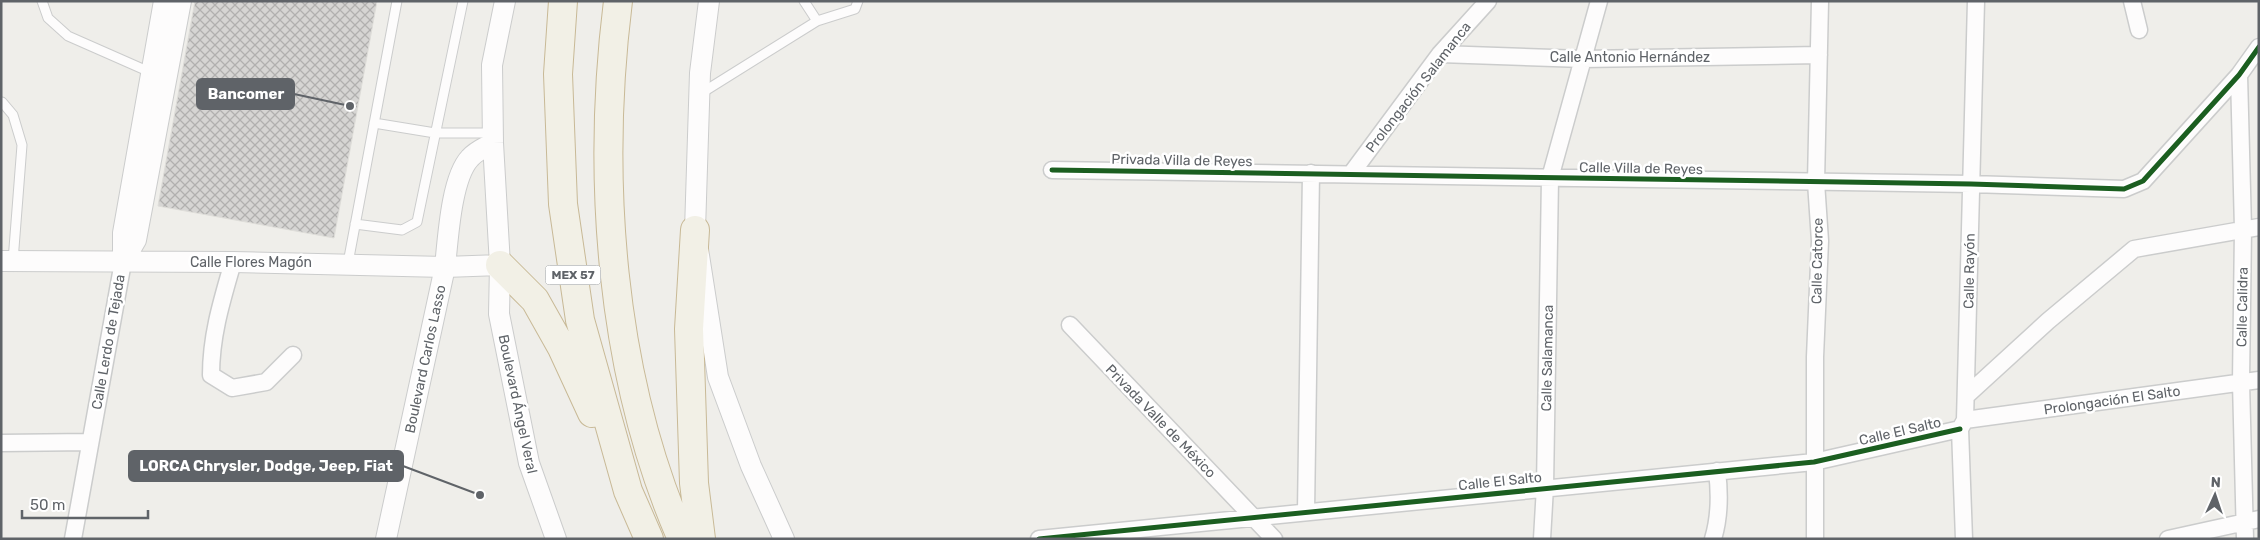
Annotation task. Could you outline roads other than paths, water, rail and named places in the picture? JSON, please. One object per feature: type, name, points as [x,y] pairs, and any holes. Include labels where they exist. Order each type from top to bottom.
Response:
[{"type":"highway","name":"MEX 57","points":[[562,1],[558,74],[563,204],[580,320],[628,492],[649,539]]},
{"type":"highway","name":"MEX 57","points":[[618,1],[611,55],[608,202],[620,320],[636,399],[667,504],[682,539]]},
{"type":"highway","points":[[695,230],[689,329],[694,483],[701,539]]},
{"type":"highway","points":[[500,265],[535,300],[562,348],[628,492]]},
{"type":"street","points":[[123,262],[123,233],[164,1]]},
{"type":"street","name":"Calle Lerdo de Tejada","points":[[73,539],[123,262],[136,240],[181,1]]},
{"type":"street","points":[[500,265],[493,138],[492,65],[505,1]]},
{"type":"street","points":[[709,1],[700,94],[695,230],[718,377],[750,466],[784,539]]},
{"type":"street","name":"Prolongación Salamanca","points":[[1351,174],[1440,54],[1488,1]]},
{"type":"street","name":"Calle Salamanca","points":[[1542,539],[1550,178],[1599,1]]},
{"type":"street","name":"Calle Catorce","points":[[1815,539],[1814,462],[1820,241],[1816,182],[1820,1]]},
{"type":"street","name":"Calle Rayón","points":[[1964,539],[1963,425],[1966,396],[1976,1]]},
{"type":"street","points":[[2132,1],[2139,30]]},
{"type":"street","name":"Calle Villa de Reyes","points":[[1311,173],[1971,184],[2124,189],[2143,181],[2239,75],[2259,48]]},
{"type":"street","name":"Calle Antonio Hernández","points":[[1440,54],[1583,58],[1819,55]]},
{"type":"street","points":[[2239,75],[2259,73]]},
{"type":"street","name":"Calle Calidra","points":[[2239,75],[2251,228],[2241,382],[2252,520],[2245,539]]},
{"type":"street","name":"Boulevard Carlos Lasso","points":[[386,539],[445,266],[448,229],[460,173],[471,157],[493,138]]},
{"type":"street","name":"Privada Villa de Reyes","points":[[1052,170],[1311,173]]},
{"type":"street","points":[[1306,512],[1311,173]]},
{"type":"street","points":[[1966,396],[2048,321],[2134,249],[2251,228]]},
{"type":"street","name":"Calle Flores Magón","points":[[7,261],[500,265]]},
{"type":"street","points":[[233,262],[217,316],[211,349],[210,375],[232,388],[266,382],[292,355]]},
{"type":"street","name":"Boulevard Ángel Veral","points":[[500,265],[499,314],[504,342],[529,463],[556,539]]},
{"type":"street","name":"Privada Valle de México","points":[[1070,325],[1274,539]]},
{"type":"street","name":"Prolongación El Salto","points":[[1963,425],[2259,380]]},
{"type":"street","name":"Calle El Salto","points":[[1049,538],[1544,487],[1814,462],[1963,425]]},
{"type":"street","points":[[1,443],[90,442]]},
{"type":"street","points":[[1713,539],[1718,521],[1720,496],[1717,471]]},
{"type":"street","points":[[2168,539],[2252,520]]},
{"type":"lane","points":[[42,1],[48,18],[68,36],[152,73]]},
{"type":"lane","points":[[348,263],[397,1]]},
{"type":"lane","points":[[355,224],[402,230],[417,222],[463,1]]},
{"type":"lane","points":[[804,1],[817,21]]},
{"type":"lane","points":[[700,94],[817,21],[856,9],[858,1]]},
{"type":"lane","points":[[2,102],[13,115],[22,145],[7,261]]},
{"type":"lane","points":[[374,123],[435,134],[493,138]]},
{"type":"place","name":"Bancomer","points":[[350,106]]},
{"type":"place","name":"LORCA Chrysler, Dodge, Jeep, Fiat","points":[[480,495]]}]
